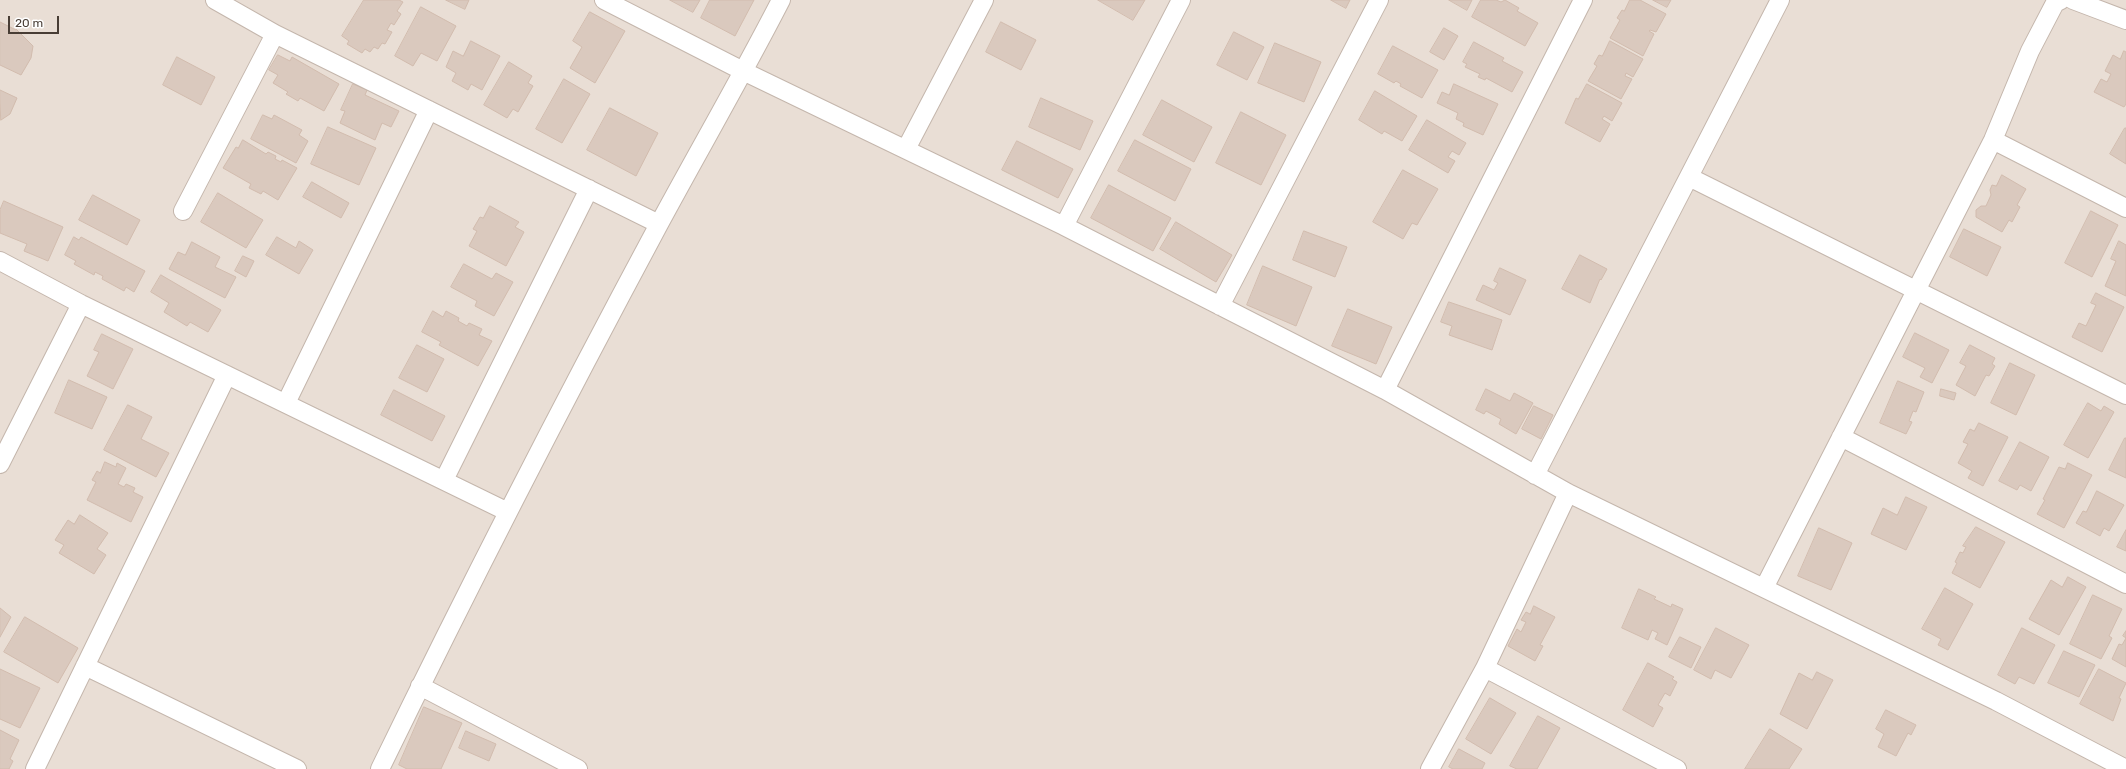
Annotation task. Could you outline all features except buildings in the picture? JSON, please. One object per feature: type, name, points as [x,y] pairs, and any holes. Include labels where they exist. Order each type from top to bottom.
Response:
[{"type":"street","points":[[215,0],[275,34],[659,224]]},
{"type":"street","points":[[604,0],[745,72],[1064,226],[1385,390],[1568,493],[1996,701],[2126,769]]},
{"type":"street","points":[[380,769],[508,512],[659,224],[745,72],[781,0]]},
{"type":"street","points":[[906,150],[984,0]]},
{"type":"street","points":[[1064,226],[1181,0]]},
{"type":"street","points":[[1220,306],[1379,0]]},
{"type":"street","points":[[1385,390],[1583,0]]},
{"type":"street","points":[[1535,475],[1780,0]]},
{"type":"street","points":[[1764,588],[1993,140],[2030,52],[2055,3],[2061,0]]},
{"type":"street","points":[[2073,0],[2126,20]]},
{"type":"street","points":[[183,211],[275,34]]},
{"type":"street","points":[[286,403],[429,110]]},
{"type":"street","points":[[1993,140],[2126,208]]},
{"type":"street","points":[[1689,177],[1917,289],[2126,395]]},
{"type":"street","points":[[444,480],[589,190]]},
{"type":"street","points":[[0,261],[81,304],[508,512]]},
{"type":"street","points":[[0,464],[81,304]]},
{"type":"street","points":[[35,769],[227,375]]},
{"type":"street","points":[[1841,437],[2126,584]]},
{"type":"street","points":[[1430,769],[1484,668],[1568,493]]},
{"type":"street","points":[[85,666],[297,769]]},
{"type":"street","points":[[1484,668],[1677,769]]},
{"type":"street","points":[[420,686],[578,769]]},
{"type":"shaded area","points":[[0,0],[2126,0],[2126,769],[0,769]]}]
